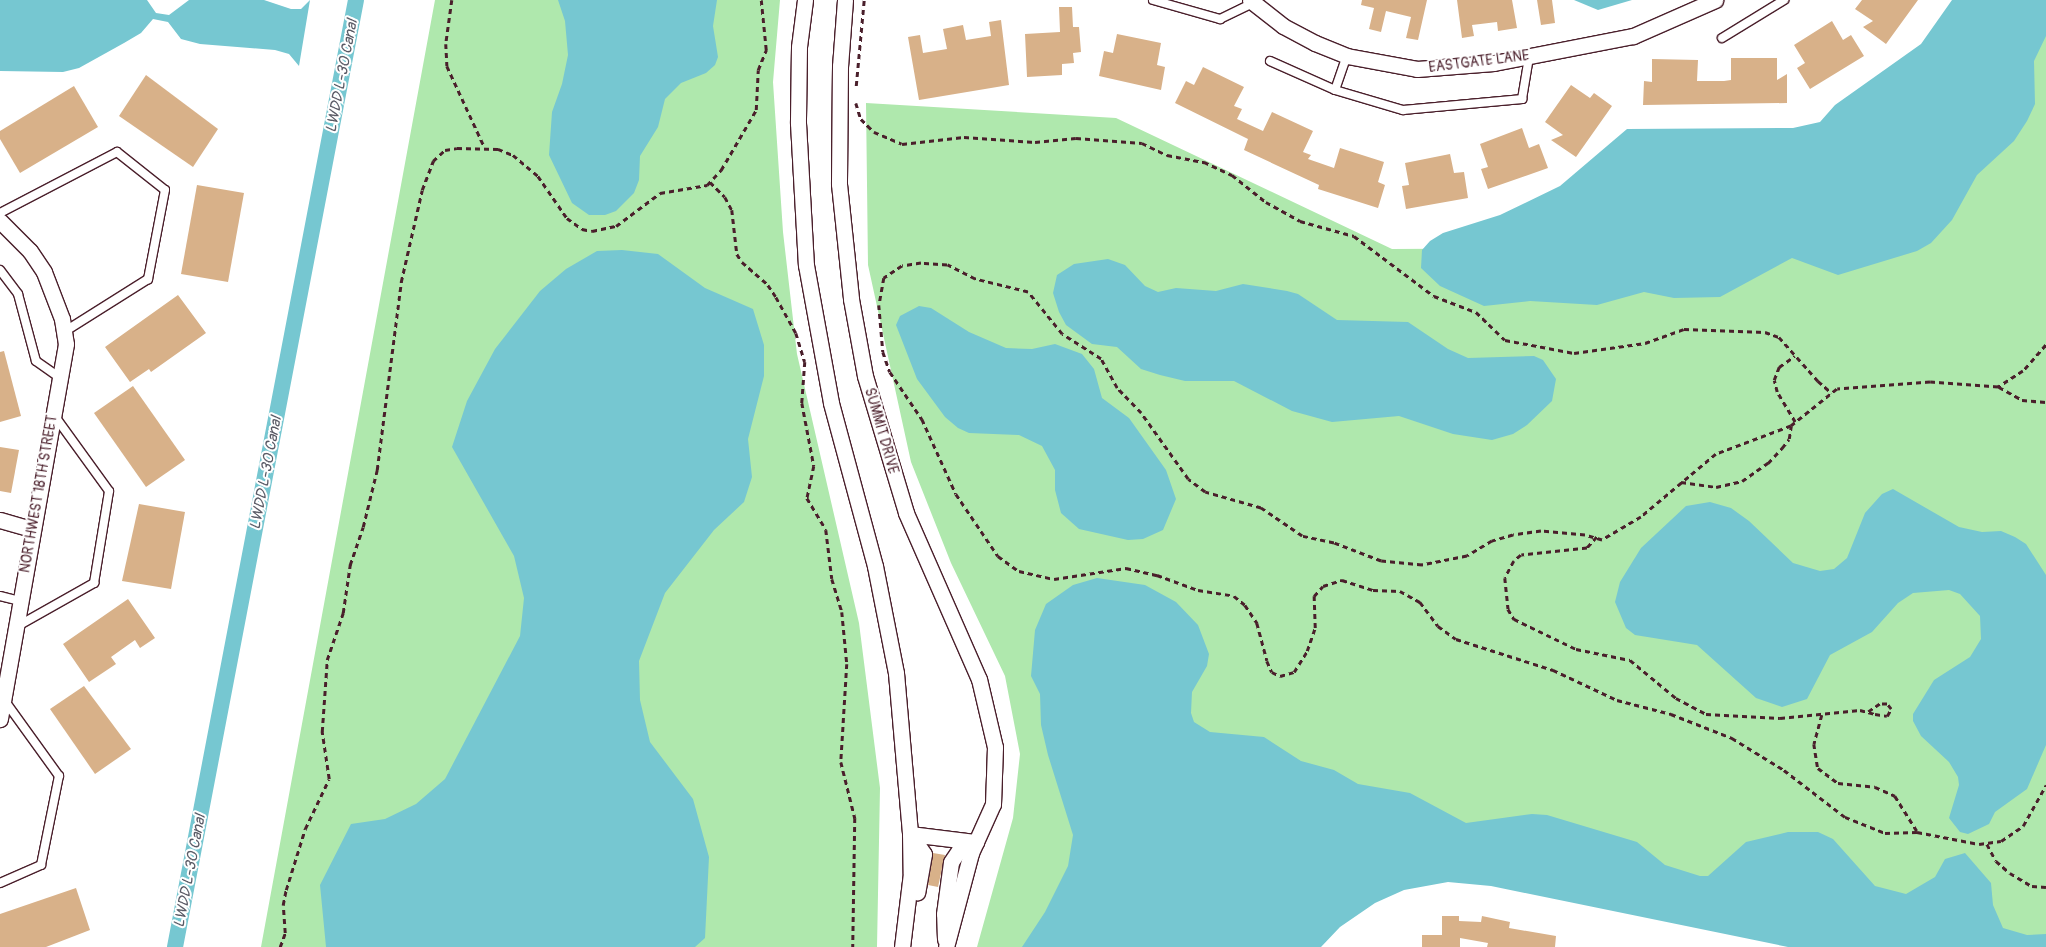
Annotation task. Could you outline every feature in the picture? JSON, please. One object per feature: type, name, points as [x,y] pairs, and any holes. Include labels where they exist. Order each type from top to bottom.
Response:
[{"type":"street","points":[[810,0],[805,0],[799,47],[798,123],[806,265],[831,403],[886,618],[896,673],[910,834],[908,910],[902,947]]},
{"type":"street","name":"SUMMIT DRIVE","points":[[845,0],[839,84],[839,184],[843,240],[865,376],[906,513],[979,679],[990,719],[995,747],[993,804],[976,842],[966,852],[960,866],[946,947]]},
{"type":"street","name":"EASTGATE LANE","points":[[1252,1],[1284,26],[1347,56],[1417,69],[1529,57],[1633,36],[1715,0]]},
{"type":"street","name":"NORTHWEST 18TH STREET","points":[[0,221],[30,251],[44,272],[55,295],[66,344],[15,628],[5,661],[0,719]]},
{"type":"street","points":[[0,520],[32,529]]},
{"type":"street","points":[[910,834],[976,842]]},
{"type":"lane","points":[[1153,0],[1220,19],[1252,1]]},
{"type":"lane","points":[[1722,38],[1784,0]]},
{"type":"lane","points":[[1335,90],[1347,56]]},
{"type":"lane","points":[[1270,61],[1335,90],[1402,110],[1522,99],[1529,57]]},
{"type":"lane","points":[[0,213],[116,152],[165,190],[148,278],[64,332]]},
{"type":"lane","points":[[0,270],[18,294],[36,361],[60,378]]},
{"type":"lane","points":[[15,628],[94,583],[109,491],[53,414]]},
{"type":"lane","points":[[0,596],[20,601]]},
{"type":"lane","points":[[0,883],[41,865],[59,776],[3,699]]},
{"type":"path","points":[[452,0],[446,44],[447,66],[484,146]]},
{"type":"path","points":[[280,947],[285,933],[286,890],[305,829],[329,779],[322,732],[327,660],[343,613],[350,564],[363,527],[377,470],[396,309],[422,190],[433,161],[445,150],[484,146],[505,152],[538,176],[567,218],[582,229],[592,231],[616,226],[660,193],[710,182],[756,110],[758,70],[766,50],[761,0]]},
{"type":"path","points":[[855,91],[864,0]]},
{"type":"path","points":[[839,84],[848,88],[861,119],[886,139],[902,144],[964,137],[1035,142],[1076,138],[1127,140],[1167,155],[1204,162],[1232,175],[1266,202],[1300,221],[1354,236],[1434,296],[1476,312],[1505,340],[1574,352],[1644,343],[1684,329],[1728,329],[1765,332],[1779,337],[1832,393]]},
{"type":"path","points":[[710,182],[725,197],[732,210],[737,254],[776,297],[796,334],[805,362],[802,403],[814,466],[807,498],[826,530],[832,579],[842,612],[846,664],[841,762],[855,818],[853,947]]},
{"type":"path","points":[[2046,402],[2022,400],[1998,387],[1930,382],[1837,389],[1791,426],[1716,454],[1617,534],[1602,540],[1541,531],[1513,535],[1492,542],[1467,556],[1422,565],[1381,561],[1334,543],[1302,536],[1261,508],[1216,496],[1188,479],[1141,413],[1113,382],[1101,359],[1062,334],[1028,292],[975,279],[935,262],[902,266],[884,278],[879,305],[886,363],[922,419],[956,494],[990,547],[1011,567],[1054,579],[1126,568],[1156,575],[1198,590],[1234,596],[1245,605],[1255,618],[1270,668],[1280,676],[1294,672],[1307,651],[1315,628],[1314,596],[1323,586],[1342,580],[1372,590],[1400,591],[1420,602],[1438,626],[1456,639],[1553,670],[1617,700],[1671,714],[1732,738],[1784,770],[1845,817],[1865,827],[1895,835],[1917,832],[1986,844],[2018,833],[2046,785]]},
{"type":"path","points":[[1998,387],[2023,371],[2046,345]]},
{"type":"path","points":[[1795,356],[1779,367],[1774,380],[1777,392],[1795,422]]},
{"type":"path","points":[[1681,482],[1716,488],[1742,481],[1782,448],[1789,439],[1791,426]]},
{"type":"path","points":[[1597,538],[1587,548],[1522,555],[1514,561],[1506,578],[1508,610],[1514,619],[1561,644],[1630,660],[1676,698],[1706,714],[1780,718],[1868,712],[1887,716],[1891,709],[1886,704],[1880,704],[1868,712]]},
{"type":"path","points":[[1822,715],[1814,744],[1818,768],[1838,783],[1875,787],[1895,796],[1917,832]]},
{"type":"path","points":[[1986,844],[1996,861],[2010,873],[2032,886],[2046,887]]},
{"type":"green space","points":[[435,0],[780,0],[773,82],[783,232],[797,354],[859,623],[880,788],[877,947],[261,947]]},
{"type":"green space","points":[[2046,0],[2046,947],[1340,840],[1262,947],[977,947],[1013,818],[1020,754],[1005,676],[951,563],[911,462],[868,265],[866,103],[1116,118],[1392,249],[1745,247]]},
{"type":"water","points":[[0,0],[147,0],[156,13],[169,15],[189,0],[264,0],[291,9],[301,9],[310,0],[299,66],[289,54],[275,50],[200,44],[181,39],[168,22],[153,19],[141,33],[79,68],[63,72],[0,71]]},
{"type":"water","points":[[558,0],[717,0],[713,26],[718,57],[715,65],[706,73],[681,83],[665,99],[658,127],[640,156],[639,180],[634,193],[616,211],[605,215],[589,215],[572,203],[549,155],[552,112],[562,84],[568,55],[565,21]]},
{"type":"water","points":[[1574,0],[1632,0],[1598,10]]},
{"type":"water","points":[[1952,0],[2046,0],[2046,36],[2034,61],[2035,104],[2027,121],[2014,141],[1977,175],[1952,220],[1931,243],[1917,251],[1838,275],[1792,258],[1720,297],[1674,298],[1644,292],[1597,305],[1530,301],[1484,306],[1440,286],[1421,268],[1422,250],[1430,241],[1443,233],[1500,215],[1560,186],[1627,129],[1793,128],[1820,122],[1835,105],[1921,44]]},
{"type":"water","points":[[622,250],[658,254],[705,288],[753,309],[764,345],[764,376],[748,439],[752,477],[744,502],[714,530],[665,593],[639,661],[640,700],[650,742],[693,799],[709,857],[705,938],[695,947],[326,947],[320,885],[351,824],[385,819],[416,804],[445,779],[520,636],[524,598],[514,556],[452,447],[467,401],[495,349],[540,291],[566,269],[597,251]]},
{"type":"water","points":[[1108,259],[1125,265],[1145,286],[1158,292],[1176,288],[1216,291],[1243,284],[1287,291],[1298,294],[1337,320],[1408,322],[1448,349],[1468,358],[1534,356],[1543,360],[1556,379],[1552,401],[1527,425],[1513,434],[1492,440],[1453,434],[1399,416],[1332,422],[1292,411],[1234,381],[1185,381],[1141,369],[1117,347],[1092,344],[1066,325],[1059,312],[1053,293],[1057,275],[1074,264]]},
{"type":"water","points":[[919,306],[931,308],[969,332],[1006,348],[1032,349],[1055,344],[1082,354],[1094,369],[1102,398],[1129,418],[1166,470],[1176,499],[1163,530],[1143,539],[1128,540],[1079,529],[1061,513],[1055,490],[1055,470],[1042,446],[1019,435],[969,433],[958,428],[945,417],[917,379],[896,325],[900,316]]},
{"type":"water","points":[[1893,489],[1959,527],[1982,532],[2001,531],[2015,537],[2026,544],[2046,575],[2046,745],[2027,789],[1995,812],[1989,824],[1968,834],[1960,832],[1949,818],[1959,785],[1958,777],[1949,762],[1921,736],[1913,721],[1913,714],[1934,680],[1970,657],[1981,639],[1980,616],[1960,594],[1949,590],[1913,593],[1898,603],[1872,632],[1830,655],[1807,699],[1782,707],[1756,698],[1697,645],[1635,635],[1626,628],[1615,602],[1620,582],[1641,548],[1686,506],[1710,502],[1731,508],[1749,521],[1793,563],[1820,571],[1834,569],[1847,558],[1865,513],[1882,494]]},
{"type":"water","points":[[1097,578],[1145,585],[1176,602],[1198,625],[1209,654],[1207,666],[1192,692],[1191,713],[1194,722],[1210,732],[1264,737],[1301,761],[1334,770],[1358,784],[1410,793],[1466,823],[1532,814],[1547,815],[1637,842],[1665,865],[1700,876],[1708,876],[1746,842],[1788,832],[1818,832],[1833,839],[1875,886],[1906,894],[1935,877],[1945,859],[1965,853],[1991,883],[1993,905],[2003,928],[2027,935],[2046,934],[2046,947],[1788,947],[1491,886],[1448,882],[1404,890],[1375,903],[1340,927],[1321,947],[1022,947],[1045,912],[1068,866],[1073,835],[1048,755],[1041,725],[1040,694],[1031,676],[1035,630],[1046,604],[1073,585]]},
{"type":"building","points":[[1362,0],[1427,0],[1418,40],[1406,38],[1411,17],[1386,11],[1381,32],[1369,29],[1374,8],[1361,5]]},
{"type":"building","points":[[1457,0],[1512,0],[1517,28],[1498,31],[1497,22],[1472,25],[1474,36],[1462,38]]},
{"type":"building","points":[[1537,0],[1552,0],[1555,23],[1541,25]]},
{"type":"building","points":[[1862,0],[1918,0],[1886,44],[1863,27],[1873,21],[1855,9]]},
{"type":"building","points":[[1059,7],[1072,7],[1073,27],[1079,27],[1081,52],[1073,53],[1074,63],[1062,64],[1062,75],[1027,77],[1025,34],[1060,32]]},
{"type":"building","points":[[1001,20],[1009,85],[919,100],[908,37],[920,35],[923,53],[947,49],[943,29],[963,25],[966,40],[991,36],[989,22]]},
{"type":"building","points":[[1832,21],[1843,40],[1851,35],[1864,56],[1810,89],[1797,68],[1805,63],[1794,45]]},
{"type":"building","points":[[1117,34],[1161,43],[1157,65],[1165,67],[1161,90],[1099,76],[1104,51],[1113,53]]},
{"type":"building","points":[[1731,58],[1777,58],[1777,80],[1787,74],[1787,103],[1643,105],[1644,81],[1652,82],[1652,59],[1698,60],[1697,81],[1724,81],[1731,80]]},
{"type":"building","points":[[1203,67],[1244,87],[1234,106],[1242,109],[1237,119],[1263,131],[1272,112],[1313,131],[1303,152],[1311,155],[1308,159],[1334,168],[1340,148],[1384,162],[1378,182],[1385,185],[1378,208],[1318,189],[1319,185],[1244,150],[1248,139],[1175,103],[1186,81],[1194,85]]},
{"type":"building","points":[[146,75],[218,129],[193,167],[119,116]]},
{"type":"building","points":[[1571,85],[1590,98],[1594,93],[1612,106],[1576,157],[1551,140],[1563,135],[1545,122]]},
{"type":"building","points":[[74,86],[98,127],[20,173],[0,139],[0,131]]},
{"type":"building","points":[[1522,128],[1529,148],[1539,144],[1548,168],[1488,189],[1481,169],[1488,167],[1480,144]]},
{"type":"building","points":[[1450,154],[1454,173],[1464,172],[1468,198],[1406,209],[1402,186],[1409,185],[1405,163]]},
{"type":"building","points":[[197,185],[244,193],[228,282],[181,274]]},
{"type":"building","points":[[178,295],[206,333],[151,372],[149,369],[130,382],[105,347]]},
{"type":"building","points":[[4,351],[21,416],[0,422],[0,352]]},
{"type":"building","points":[[133,386],[185,460],[146,487],[94,413]]},
{"type":"building","points":[[0,447],[19,450],[11,493],[0,491]]},
{"type":"building","points":[[139,504],[185,512],[171,589],[122,581]]},
{"type":"building","points":[[128,599],[155,638],[140,648],[135,640],[111,657],[116,664],[89,682],[63,644]]},
{"type":"building","points":[[84,686],[131,749],[95,774],[50,709]]},
{"type":"building","points":[[933,853],[945,855],[938,887],[928,885]]},
{"type":"building","points":[[76,888],[90,930],[46,947],[0,947],[0,914]]},
{"type":"building","points":[[1442,916],[1459,916],[1459,921],[1481,922],[1482,916],[1510,922],[1509,928],[1556,936],[1555,947],[1487,947],[1488,943],[1460,938],[1460,947],[1422,947],[1422,935],[1442,935]]},
{"type":"waterway","name":"LWDD L-30 Canal","points":[[175,947],[356,0]]}]
